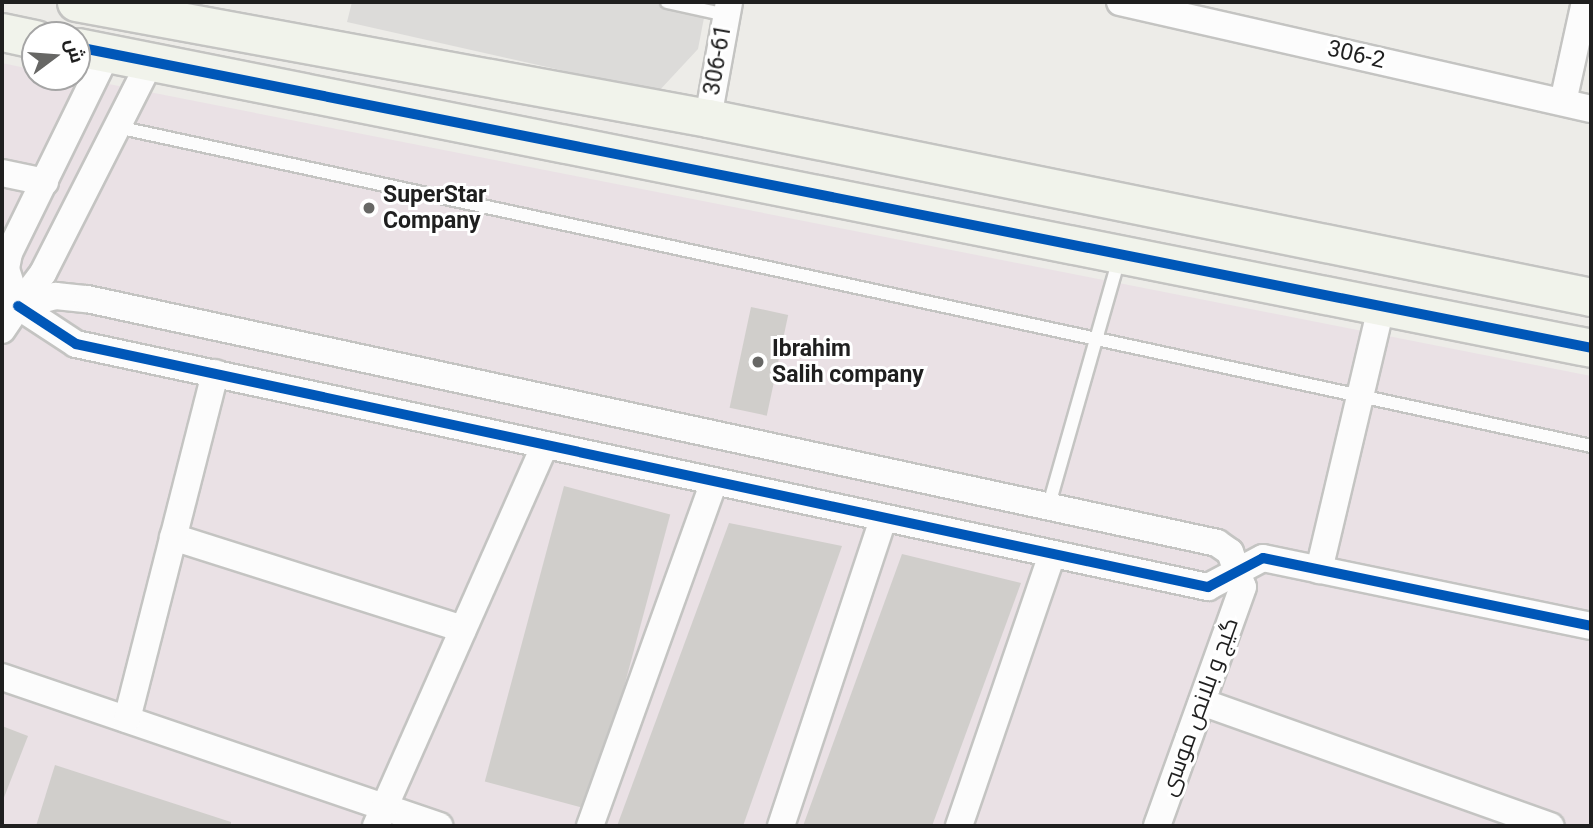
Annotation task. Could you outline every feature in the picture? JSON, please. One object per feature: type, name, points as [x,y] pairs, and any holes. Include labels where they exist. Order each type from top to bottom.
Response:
[{"type":"street","points":[[76,2],[132,7],[708,118],[1591,297]]},
{"type":"street","name":"306-2","points":[[1120,2],[1591,109]]},
{"type":"street","points":[[1563,103],[1585,2]]},
{"type":"street","name":"306-61","points":[[708,118],[727,8]]},
{"type":"street","points":[[2,33],[21,36]]},
{"type":"street","points":[[1591,348],[92,50],[45,182],[9,253],[6,269],[18,306],[76,344],[713,484],[1208,587],[1240,578],[1262,558],[1591,626]]},
{"type":"street","points":[[2,330],[43,273],[150,62]]},
{"type":"street","points":[[2,173],[45,182]]},
{"type":"street","points":[[1464,321],[1471,272]]},
{"type":"street","points":[[18,306],[56,296],[87,299],[1217,543],[1240,578]]},
{"type":"street","points":[[1319,570],[1381,307]]},
{"type":"street","points":[[127,719],[215,373]]},
{"type":"street","points":[[380,816],[544,447]]},
{"type":"street","points":[[590,826],[713,484]]},
{"type":"street","points":[[781,826],[883,520]]},
{"type":"street","points":[[173,537],[463,629]]},
{"type":"street","points":[[959,826],[1052,555]]},
{"type":"street","name":"گيج و بلانص موسى","points":[[1157,826],[1202,702],[1240,578]]},
{"type":"street","points":[[2,677],[127,719],[380,816],[439,826]]},
{"type":"street","points":[[1202,702],[1551,826]]},
{"type":"lane","points":[[667,2],[727,8]]},
{"type":"lane","points":[[117,127],[1591,446]]},
{"type":"lane","points":[[1048,508],[1094,338],[1120,256]]},
{"type":"shaded area","points":[[352,2],[707,2],[698,49],[658,92],[347,22]]},
{"type":"shaded area","points":[[2,63],[21,67],[21,91],[91,91],[91,81],[1591,376],[1591,826],[2,826]]},
{"type":"building","name":"Ibrahim Salih company","points":[[751,307],[788,315],[767,416],[730,408]]},
{"type":"building","points":[[564,486],[670,514],[591,810],[485,782]]},
{"type":"building","points":[[729,523],[842,546],[743,826],[617,826]]},
{"type":"building","points":[[902,554],[1021,583],[932,826],[803,826]]},
{"type":"building","points":[[2,726],[28,736],[3,800],[2,800]]},
{"type":"building","points":[[55,765],[231,822],[231,826],[36,826]]},
{"type":"cycle path","points":[[91,50],[1591,348]]},
{"type":"cycle path","points":[[18,306],[76,344],[1208,587],[1263,558],[1591,626]]},
{"type":"place","name":"SuperStar Company","points":[[369,208]]},
{"type":"place","name":"Ibrahim Salih company","points":[[758,362]]}]
